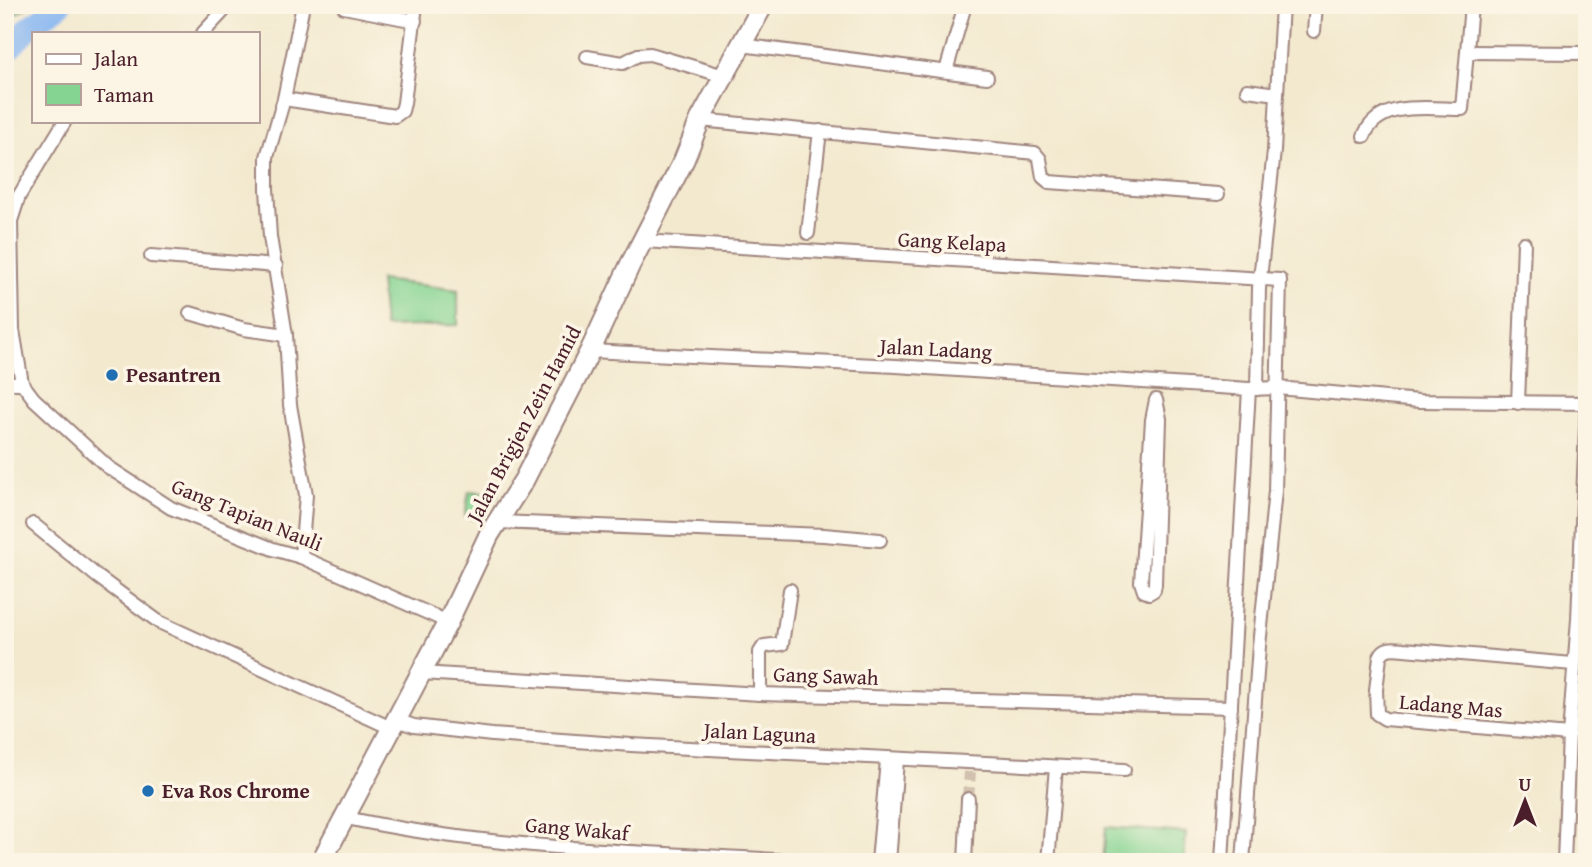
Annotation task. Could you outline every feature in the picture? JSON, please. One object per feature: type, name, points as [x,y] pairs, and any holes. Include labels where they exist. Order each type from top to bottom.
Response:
[{"type":"main road","name":"Jalan Brigjen Zein Hamid","points":[[321,862],[342,817],[448,622],[497,522],[524,480],[590,351],[629,265],[684,160],[699,120],[762,5]]},
{"type":"street","points":[[204,32],[229,5]]},
{"type":"street","points":[[301,557],[306,495],[290,405],[286,335],[267,206],[267,157],[284,99],[303,5]]},
{"type":"street","points":[[284,99],[395,116],[402,111],[404,103],[416,5]]},
{"type":"street","points":[[946,71],[965,5]]},
{"type":"street","points":[[1222,862],[1260,279],[1274,151],[1282,5]]},
{"type":"street","points":[[1314,31],[1316,5]]},
{"type":"street","points":[[1364,135],[1369,123],[1384,114],[1412,108],[1462,109],[1471,5]]},
{"type":"street","points":[[344,7],[415,21]]},
{"type":"street","points":[[741,45],[987,77]]},
{"type":"street","points":[[1467,52],[1587,53]]},
{"type":"street","points":[[587,57],[623,63],[638,55],[650,54],[724,76]]},
{"type":"street","points":[[1247,90],[1277,93]]},
{"type":"street","points":[[699,120],[1035,153],[1041,159],[1043,177],[1048,182],[1218,194]]},
{"type":"street","points":[[5,383],[22,383],[13,330],[11,221],[19,196],[64,122]]},
{"type":"street","points":[[808,233],[820,131]]},
{"type":"street","name":"Gang Kelapa","points":[[643,241],[1260,279]]},
{"type":"street","points":[[1518,403],[1524,243]]},
{"type":"street","points":[[151,257],[276,266]]},
{"type":"street","points":[[1243,862],[1259,646],[1275,491],[1280,280],[1260,279]]},
{"type":"street","points":[[190,313],[244,329],[286,335]]},
{"type":"street","name":"Jalan Ladang","points":[[590,351],[859,363],[1253,389],[1278,388],[1419,401],[1587,403],[1582,619]]},
{"type":"street","name":"Gang Tapian Nauli","points":[[22,383],[48,413],[108,467],[171,508],[273,549],[301,557],[448,622]]},
{"type":"street","points":[[1150,559],[1153,515],[1152,420],[1156,383]]},
{"type":"street","points":[[497,522],[824,535],[880,540]]},
{"type":"street","name":"Jalan Laguna","points":[[33,524],[159,622],[393,724],[492,735],[970,767],[1124,770]]},
{"type":"street","points":[[760,694],[760,652],[764,646],[782,644],[790,590]]},
{"type":"street","points":[[1564,862],[1573,664],[1582,619]]},
{"type":"street","name":"Ladang Mas","points":[[1569,735],[1385,719],[1377,713],[1376,690],[1380,657],[1382,652],[1388,649],[1573,664]]},
{"type":"street","name":"Gang Sawah","points":[[421,673],[760,694],[1231,707]]},
{"type":"street","points":[[878,862],[892,760]]},
{"type":"street","points":[[889,862],[892,760]]},
{"type":"street","points":[[1048,862],[1056,767]]},
{"type":"street","points":[[965,862],[968,799]]},
{"type":"street","name":"Gang Wakaf","points":[[342,817],[399,830],[538,846],[811,862]]},
{"type":"green space","points":[[5,5],[31,5],[12,16],[5,25]]},
{"type":"green space","points":[[380,280],[458,290],[458,325],[384,327]]},
{"type":"green space","points":[[469,491],[498,494],[480,522],[465,516]]},
{"type":"green space","points":[[1106,827],[1186,833],[1184,862],[1103,862]]},
{"type":"waterway","points":[[5,53],[31,26],[60,5]]},
{"type":"tunnel","points":[[968,799],[970,772]]},
{"type":"place","name":"Pesantren","points":[[112,375]]},
{"type":"place","name":"Eva Ros Chrome","points":[[148,791]]}]
